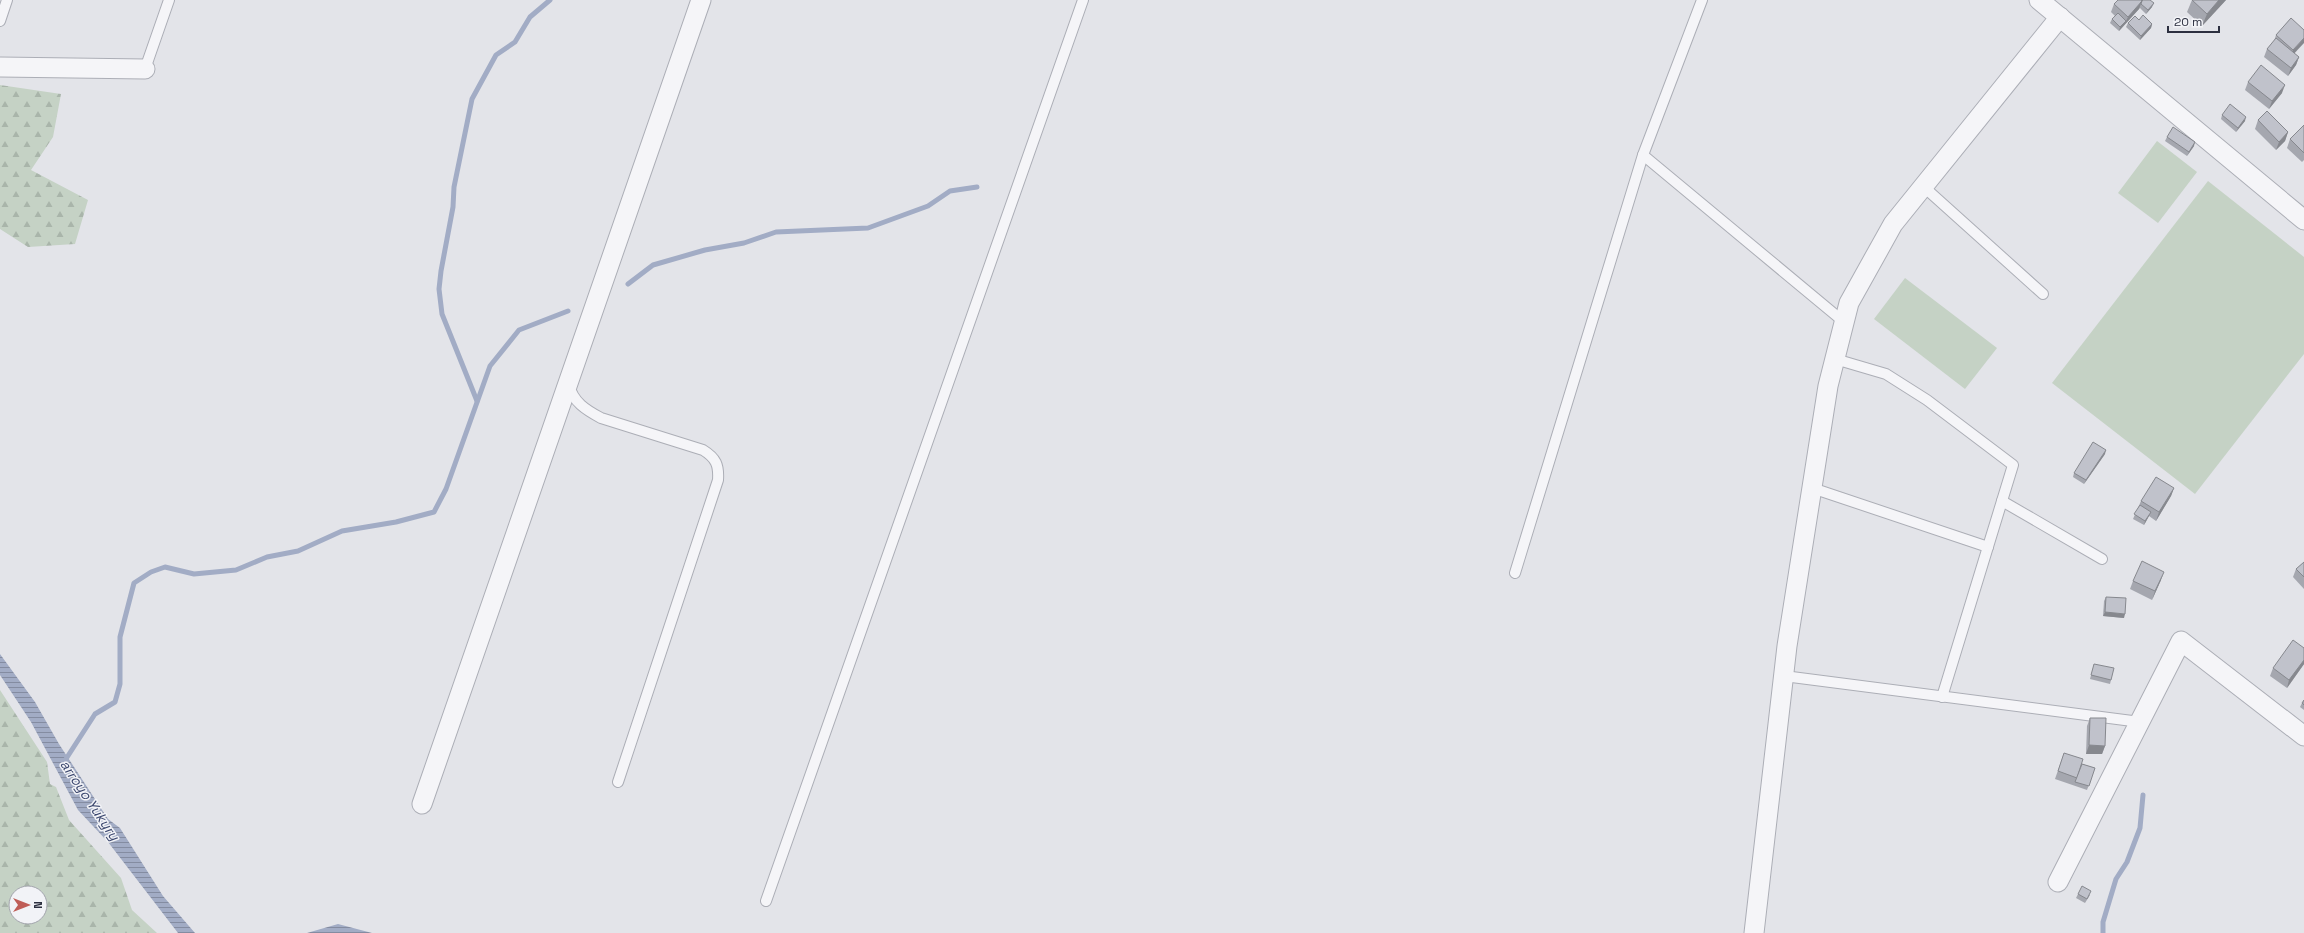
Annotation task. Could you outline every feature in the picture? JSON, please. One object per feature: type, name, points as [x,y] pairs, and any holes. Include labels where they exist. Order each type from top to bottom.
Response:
[{"type":"street","points":[[422,804],[701,0]]},
{"type":"street","points":[[2038,0],[2304,220]]},
{"type":"street","points":[[1754,933],[1784,676],[1812,488],[1828,386],[1849,303],[1893,224],[2060,17]]},
{"type":"street","points":[[0,67],[145,69]]},
{"type":"street","points":[[2058,882],[2181,641],[2304,736]]},
{"type":"lane","points":[[0,21],[7,0]]},
{"type":"lane","points":[[145,69],[170,0]]},
{"type":"lane","points":[[766,901],[1083,0]]},
{"type":"lane","points":[[1515,573],[1642,155],[1702,0]]},
{"type":"lane","points":[[1642,155],[1844,322]]},
{"type":"lane","points":[[1924,187],[2044,294]]},
{"type":"lane","points":[[1835,359],[1886,374],[1927,400],[2013,465],[1942,697]]},
{"type":"lane","points":[[568,383],[572,396],[586,410],[601,418],[703,450],[712,455],[718,466],[718,480],[618,782]]},
{"type":"lane","points":[[1812,488],[1988,547]]},
{"type":"lane","points":[[2002,501],[2102,559]]},
{"type":"lane","points":[[1784,676],[2140,722]]},
{"type":"green space","points":[[0,85],[61,94],[53,137],[31,170],[88,200],[75,244],[28,247],[0,229]]},
{"type":"green space","points":[[2157,141],[2197,172],[2158,223],[2118,193]]},
{"type":"green space","points":[[2208,181],[2304,257],[2304,354],[2195,494],[2052,383]]},
{"type":"green space","points":[[1905,278],[1997,348],[1965,389],[1874,319]]},
{"type":"green space","points":[[0,690],[47,762],[50,784],[56,787],[69,820],[121,878],[132,910],[157,933],[0,933]]},
{"type":"water","name":"arroyo Yukyry","points":[[0,654],[35,702],[59,744],[108,819],[120,828],[163,896],[195,933],[178,933],[108,842],[78,810],[31,722],[0,675]]},
{"type":"water","points":[[338,924],[372,933],[307,933]]},
{"type":"building","points":[[2118,0],[2142,1],[2128,17],[2114,4]]},
{"type":"building","points":[[2150,0],[2154,3],[2148,10],[2141,4],[2142,1]]},
{"type":"building","points":[[2192,0],[2219,0],[2207,14]]},
{"type":"building","points":[[2118,13],[2126,21],[2120,27],[2112,19]]},
{"type":"building","points":[[2143,15],[2152,24],[2141,36],[2128,23],[2135,16],[2139,20]]},
{"type":"building","points":[[2291,18],[2304,30],[2304,38],[2293,50],[2276,35]]},
{"type":"building","points":[[2276,38],[2299,57],[2291,68],[2267,49]]},
{"type":"building","points":[[2261,65],[2285,85],[2272,101],[2248,82]]},
{"type":"building","points":[[2230,104],[2246,117],[2238,128],[2222,115]]},
{"type":"building","points":[[2267,111],[2288,132],[2279,142],[2258,120]]},
{"type":"building","points":[[2304,125],[2304,153],[2290,139]]},
{"type":"building","points":[[2173,127],[2195,142],[2189,152],[2167,137]]},
{"type":"building","points":[[2093,442],[2106,450],[2086,480],[2074,473]]},
{"type":"building","points":[[2156,477],[2174,488],[2159,512],[2141,501]]},
{"type":"building","points":[[2140,505],[2151,512],[2145,521],[2134,514]]},
{"type":"building","points":[[2142,561],[2164,572],[2155,591],[2133,581]]},
{"type":"building","points":[[2304,562],[2304,577],[2296,569]]},
{"type":"building","points":[[2106,597],[2126,598],[2125,614],[2105,612]]},
{"type":"building","points":[[2293,640],[2304,648],[2304,660],[2289,680],[2273,668]]},
{"type":"building","points":[[2094,664],[2114,668],[2111,680],[2091,675]]},
{"type":"building","points":[[2090,718],[2106,718],[2105,746],[2089,745]]},
{"type":"building","points":[[2064,753],[2083,759],[2077,778],[2058,771]]},
{"type":"building","points":[[2082,764],[2095,768],[2089,786],[2075,782]]},
{"type":"building","points":[[2082,886],[2091,891],[2087,899],[2078,894]]},
{"type":"waterway","points":[[477,401],[442,314],[439,289],[453,207],[454,187],[472,99],[496,55],[515,42],[530,17],[550,0]]},
{"type":"waterway","points":[[628,284],[653,265],[705,250],[744,243],[776,232],[868,228],[928,206],[950,191],[977,187]]},
{"type":"waterway","name":"arroyo Yukyry","points":[[64,762],[95,714],[115,702],[120,684],[120,637],[134,583],[151,572],[165,567],[194,574],[236,570],[267,557],[298,551],[342,531],[396,522],[434,512],[446,489],[490,366],[519,330],[568,311]]},
{"type":"waterway","points":[[2103,933],[2103,922],[2116,879],[2127,862],[2140,828],[2143,795]]}]
